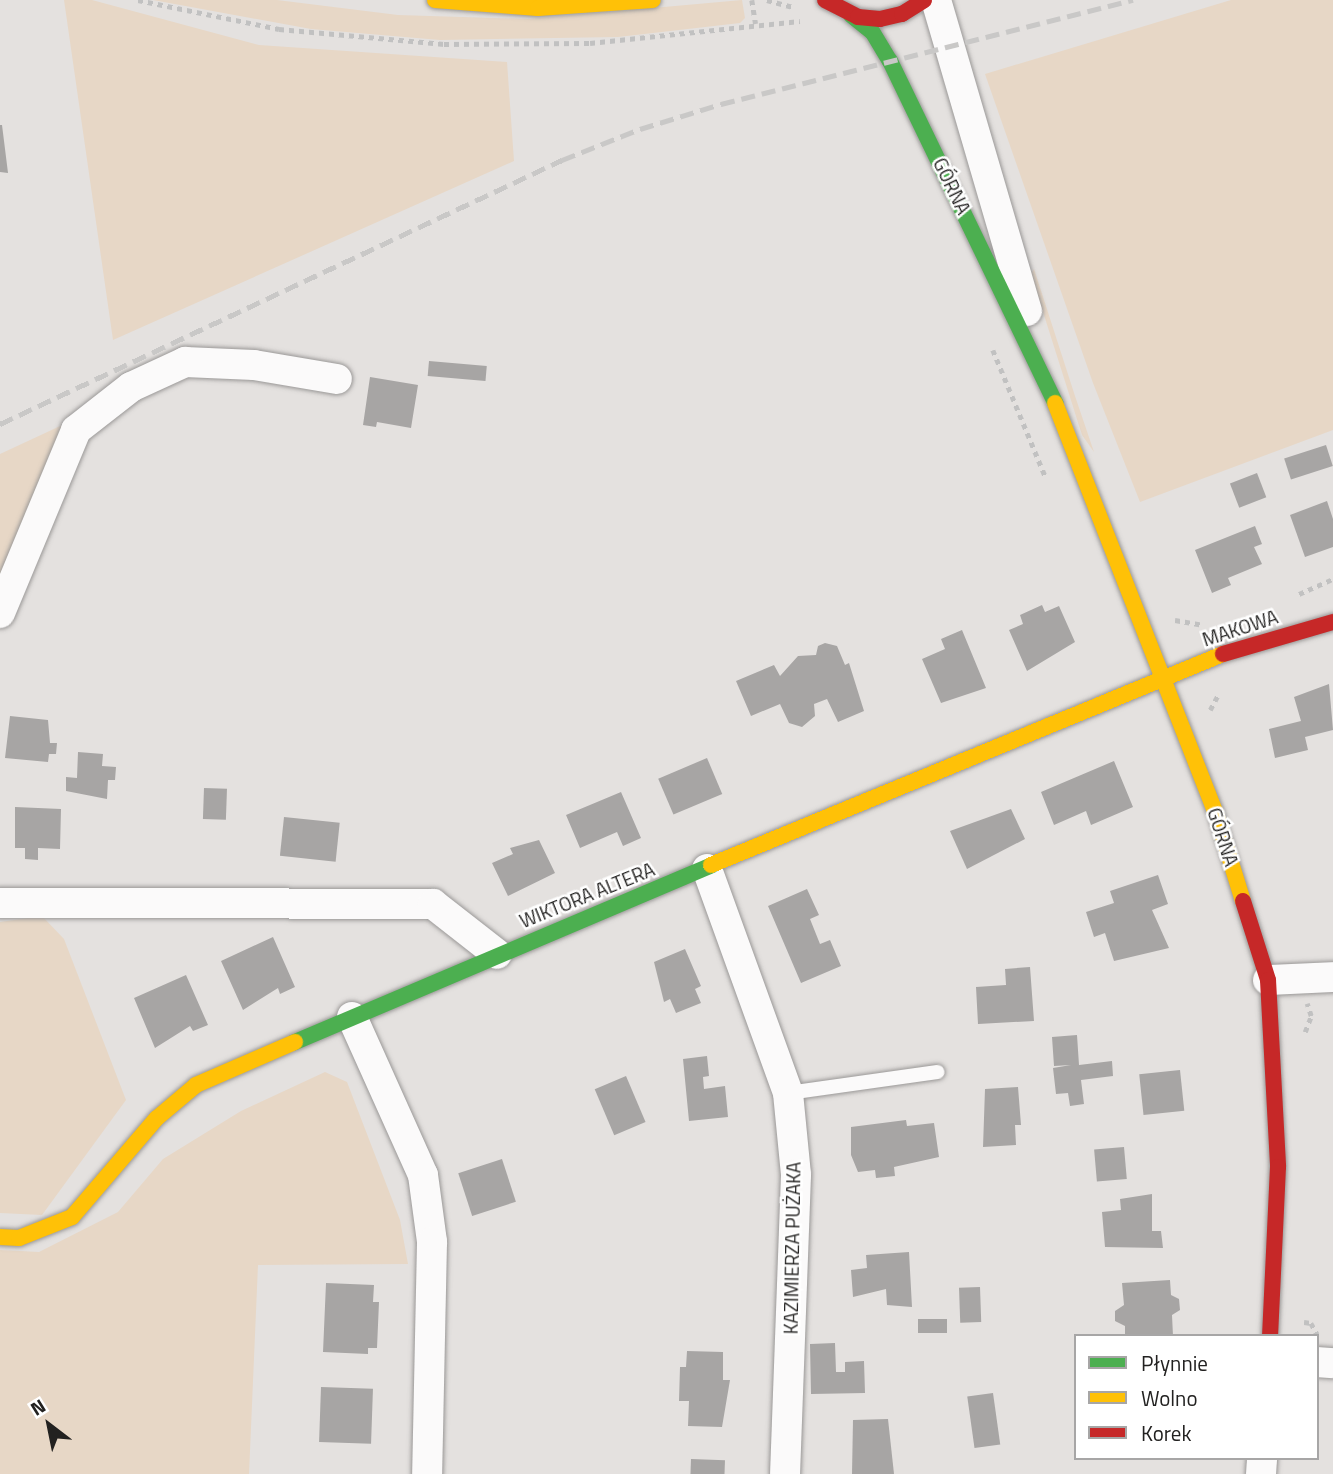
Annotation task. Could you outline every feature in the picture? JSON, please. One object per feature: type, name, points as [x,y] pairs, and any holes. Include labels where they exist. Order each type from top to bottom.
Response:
[{"type":"street","points":[[435,0],[538,8],[653,0]]},
{"type":"street","points":[[825,0],[851,15],[880,19],[902,14],[924,0]]},
{"type":"street","name":"GÓRNA","points":[[936,0],[1041,366]]},
{"type":"street","name":"GÓRNA","points":[[851,15],[873,33],[890,61],[1041,366],[1216,814],[1268,981],[1278,1167],[1270,1334]]},
{"type":"street","points":[[0,612],[76,430],[131,387],[185,362],[254,365],[337,379]]},
{"type":"street","name":"MAKOWA","points":[[1163,678],[1255,642],[1333,622]]},
{"type":"street","name":"WIKTORA ALTERA","points":[[0,1237],[19,1238],[72,1217],[157,1118],[196,1085],[497,954],[1163,678]]},
{"type":"street","name":"KAZIMIERZA PUŻAKA","points":[[707,869],[788,1093],[796,1175],[785,1474]]},
{"type":"street","points":[[0,903],[433,904],[497,954]]},
{"type":"street","points":[[1268,981],[1333,977]]},
{"type":"street","points":[[352,1017],[423,1175],[432,1242],[427,1474]]},
{"type":"lane","points":[[788,1093],[938,1072]]},
{"type":"path","points":[[138,0],[279,29],[444,44],[590,43],[671,37],[798,20],[810,27]]},
{"type":"path","points":[[752,0],[756,24]]},
{"type":"path","points":[[990,343],[1049,485]]},
{"type":"shaded area","points":[[64,0],[92,0],[259,45],[507,62],[514,161],[113,340]]},
{"type":"shaded area","points":[[153,0],[277,0],[398,15],[530,19],[742,0],[745,18],[740,23],[618,37],[440,40],[311,29]]},
{"type":"shaded area","points":[[1231,0],[1333,0],[1333,430],[1140,502],[1093,383],[985,74]]},
{"type":"shaded area","points":[[1034,269],[1094,452],[1082,435],[1031,274]]},
{"type":"shaded area","points":[[71,421],[0,586],[0,454]]},
{"type":"shaded area","points":[[42,916],[64,939],[126,1100],[42,1215],[0,1213],[0,922]]},
{"type":"shaded area","points":[[325,1072],[347,1082],[400,1220],[408,1264],[258,1265],[249,1474],[0,1474],[0,1250],[39,1252],[118,1212],[163,1159],[241,1111]]},
{"type":"building","points":[[2,125],[8,173],[0,172]]},
{"type":"building","points":[[429,361],[487,366],[485,381],[428,376]]},
{"type":"building","points":[[370,377],[418,385],[411,428],[377,422],[376,427],[363,425]]},
{"type":"building","points":[[1326,445],[1333,466],[1291,480],[1284,459]]},
{"type":"building","points":[[1257,473],[1266,497],[1239,508],[1230,483]]},
{"type":"building","points":[[1327,501],[1333,519],[1333,547],[1305,557],[1290,515]]},
{"type":"building","points":[[1255,526],[1262,544],[1254,547],[1262,564],[1228,578],[1231,585],[1212,593],[1195,550]]},
{"type":"building","points":[[1042,605],[1045,612],[1059,606],[1075,642],[1027,671],[1009,630],[1023,624],[1020,615]]},
{"type":"building","points":[[962,630],[986,688],[941,703],[922,659],[945,649],[941,639]]},
{"type":"building","points":[[825,643],[837,646],[845,665],[849,663],[864,711],[838,722],[827,699],[814,704],[815,716],[802,727],[789,723],[780,704],[751,716],[736,681],[774,665],[780,676],[798,656],[816,655],[818,646]]},
{"type":"building","points":[[1329,684],[1333,730],[1305,737],[1308,750],[1275,758],[1269,729],[1301,721],[1294,697]]},
{"type":"building","points":[[10,716],[48,720],[50,743],[57,743],[56,754],[49,754],[48,762],[5,758]]},
{"type":"building","points":[[78,752],[103,754],[102,766],[116,767],[115,780],[108,780],[107,799],[66,791],[66,777],[77,778]]},
{"type":"building","points":[[707,758],[722,794],[673,815],[658,779]]},
{"type":"building","points":[[1114,761],[1133,807],[1091,825],[1086,811],[1054,825],[1041,792]]},
{"type":"building","points":[[204,788],[227,789],[226,820],[203,819]]},
{"type":"building","points":[[621,792],[641,838],[623,846],[617,832],[580,848],[566,815]]},
{"type":"building","points":[[15,807],[61,809],[60,849],[38,848],[38,860],[25,859],[25,848],[15,848]]},
{"type":"building","points":[[1011,809],[1025,839],[967,869],[950,831]]},
{"type":"building","points":[[284,817],[340,823],[336,862],[280,856]]},
{"type":"building","points":[[539,840],[555,873],[508,896],[492,863],[513,854],[510,848]]},
{"type":"building","points":[[1158,875],[1168,904],[1152,910],[1169,948],[1114,961],[1105,933],[1094,937],[1086,912],[1114,903],[1110,891]]},
{"type":"building","points":[[807,889],[819,915],[810,919],[820,944],[830,940],[841,966],[801,983],[768,906]]},
{"type":"building","points":[[273,937],[295,987],[280,994],[278,988],[243,1010],[221,961]]},
{"type":"building","points":[[685,949],[701,986],[695,989],[701,1003],[676,1013],[670,999],[664,1002],[654,962]]},
{"type":"building","points":[[1030,967],[1034,1021],[978,1024],[976,987],[1006,985],[1005,969]]},
{"type":"building","points":[[186,975],[208,1025],[193,1031],[190,1026],[155,1048],[134,998]]},
{"type":"building","points":[[1077,1035],[1079,1065],[1112,1061],[1113,1076],[1081,1080],[1084,1104],[1070,1106],[1068,1093],[1056,1094],[1053,1068],[1071,1065],[1054,1066],[1052,1037]]},
{"type":"building","points":[[707,1056],[709,1076],[703,1077],[704,1089],[725,1086],[728,1117],[689,1121],[683,1059]]},
{"type":"building","points":[[1180,1070],[1184,1111],[1144,1115],[1139,1074]]},
{"type":"building","points":[[626,1076],[646,1122],[614,1135],[595,1089]]},
{"type":"building","points":[[1018,1087],[1021,1125],[1015,1125],[1016,1145],[983,1147],[985,1089]]},
{"type":"building","points":[[906,1120],[907,1126],[934,1123],[939,1157],[894,1167],[895,1176],[876,1178],[875,1170],[858,1172],[851,1155],[851,1127]]},
{"type":"building","points":[[1124,1147],[1127,1179],[1097,1181],[1094,1150]]},
{"type":"building","points":[[502,1159],[516,1202],[472,1216],[458,1173]]},
{"type":"building","points":[[1152,1194],[1152,1231],[1161,1231],[1163,1248],[1105,1247],[1102,1212],[1121,1210],[1120,1199]]},
{"type":"building","points":[[909,1252],[912,1307],[887,1305],[886,1289],[853,1297],[851,1270],[867,1268],[866,1255]]},
{"type":"building","points":[[1170,1280],[1171,1295],[1179,1299],[1180,1310],[1172,1315],[1173,1334],[1125,1334],[1125,1326],[1115,1321],[1115,1311],[1124,1305],[1122,1283]]},
{"type":"building","points":[[326,1283],[374,1285],[373,1302],[379,1302],[377,1348],[368,1348],[368,1354],[323,1352]]},
{"type":"building","points":[[980,1287],[981,1322],[960,1323],[959,1288]]},
{"type":"building","points":[[918,1319],[947,1319],[947,1333],[918,1333]]},
{"type":"building","points":[[835,1343],[836,1372],[845,1372],[845,1362],[864,1361],[865,1393],[811,1394],[810,1344]]},
{"type":"building","points":[[687,1351],[723,1352],[723,1380],[730,1380],[722,1427],[688,1426],[689,1401],[679,1401],[680,1367],[686,1367]]},
{"type":"building","points":[[321,1387],[373,1389],[371,1444],[319,1442]]},
{"type":"building","points":[[993,1393],[1000,1444],[974,1448],[967,1397]]},
{"type":"building","points":[[888,1419],[894,1474],[852,1474],[853,1420]]},
{"type":"building","points":[[691,1459],[725,1460],[724,1474],[690,1474]]},
{"type":"railway","points":[[0,424],[562,160],[640,129],[721,104],[1133,0]]},
{"type":"traffic: fast","points":[[851,15],[873,33],[890,61],[1055,403]]},
{"type":"traffic: fast","points":[[295,1042],[711,865]]},
{"type":"traffic: slow","points":[[435,0],[538,8],[653,0]]},
{"type":"traffic: slow","points":[[1055,403],[1216,814],[1243,901]]},
{"type":"traffic: slow","points":[[711,865],[1223,654]]},
{"type":"traffic: slow","points":[[0,1237],[19,1238],[72,1217],[157,1118],[196,1085],[295,1042]]},
{"type":"traffic: jam","points":[[825,0],[858,17],[880,19],[902,14],[924,0]]},
{"type":"traffic: jam","points":[[1223,654],[1333,622]]},
{"type":"traffic: jam","points":[[1243,901],[1268,980],[1278,1167],[1270,1334]]}]
